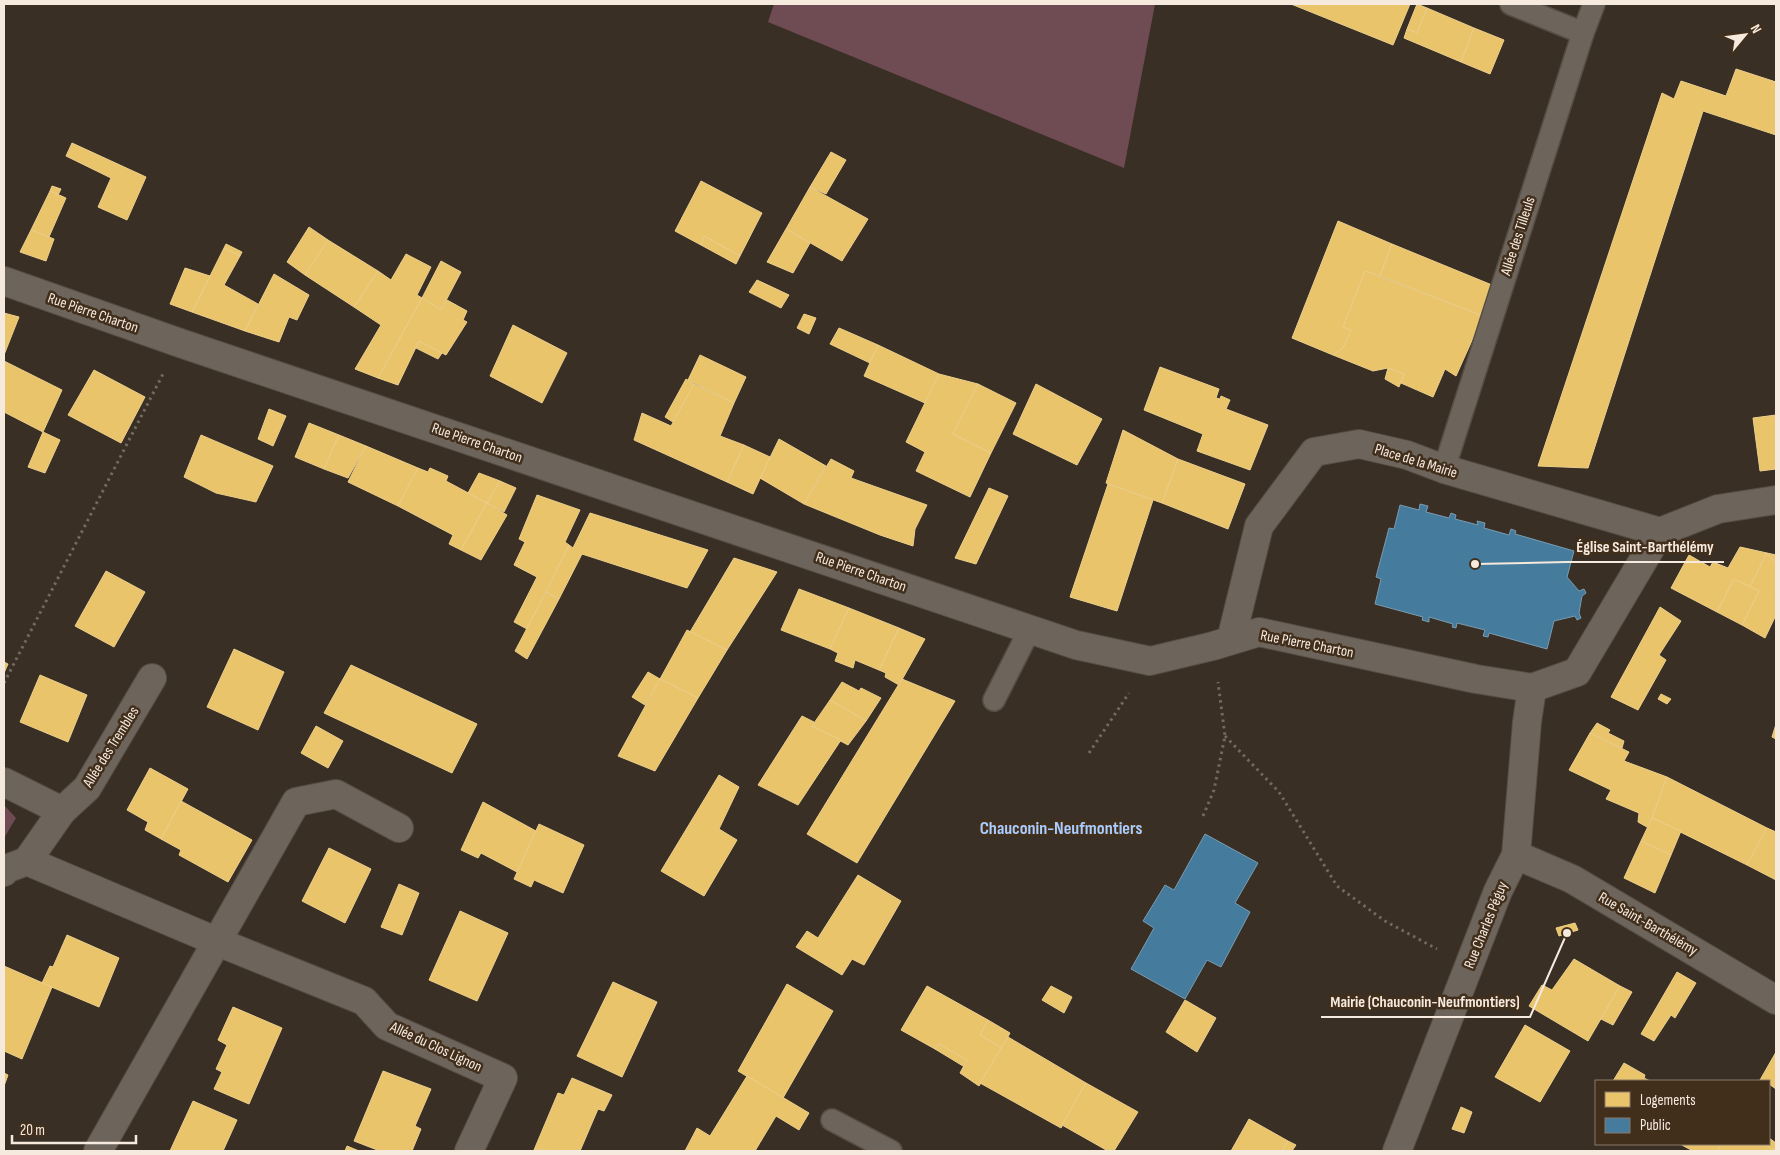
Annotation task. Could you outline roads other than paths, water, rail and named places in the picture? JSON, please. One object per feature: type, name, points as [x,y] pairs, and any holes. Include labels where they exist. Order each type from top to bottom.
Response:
[{"type":"street","name":"Rue Pierre Charton","points":[[4,281],[180,343],[1076,645],[1150,661],[1258,632],[1476,679],[1532,688],[1577,672],[1660,532]]},
{"type":"street","name":"Place de la Mairie","points":[[1222,643],[1259,526],[1314,452],[1359,444],[1407,455],[1444,470],[1660,532]]},
{"type":"street","points":[[1660,532],[1718,509],[1776,500]]},
{"type":"street","name":"Allée des Trembles","points":[[16,867],[62,811],[87,788],[152,678]]},
{"type":"street","name":"Rue Charles Péguy","points":[[1397,1151],[1498,891],[1516,855],[1527,722],[1532,688]]},
{"type":"street","points":[[4,782],[62,811]]},
{"type":"street","points":[[98,1151],[296,802],[336,794],[399,828]]},
{"type":"street","name":"Rue Saint-Barthélémy","points":[[1516,855],[1572,879],[1776,1000]]},
{"type":"street","points":[[16,867],[218,942]]},
{"type":"street","name":"Allée du Clos Lignon","points":[[218,942],[364,1001],[387,1026],[503,1078],[469,1151]]},
{"type":"lane","points":[[1511,4],[1583,34]]},
{"type":"lane","name":"Allée des Tilleuls","points":[[1444,470],[1594,4]]},
{"type":"lane","points":[[994,700],[1030,629]]},
{"type":"lane","points":[[832,1120],[891,1151]]},
{"type":"place","name":"Église Saint-Barthélémy","points":[[1475,564]]},
{"type":"place","name":"Mairie (Chauconin-Neufmontiers)","points":[[1567,933]]},
{"type":"district","name":"Chauconin-Neufmontiers","points":[[1061,828]]}]
